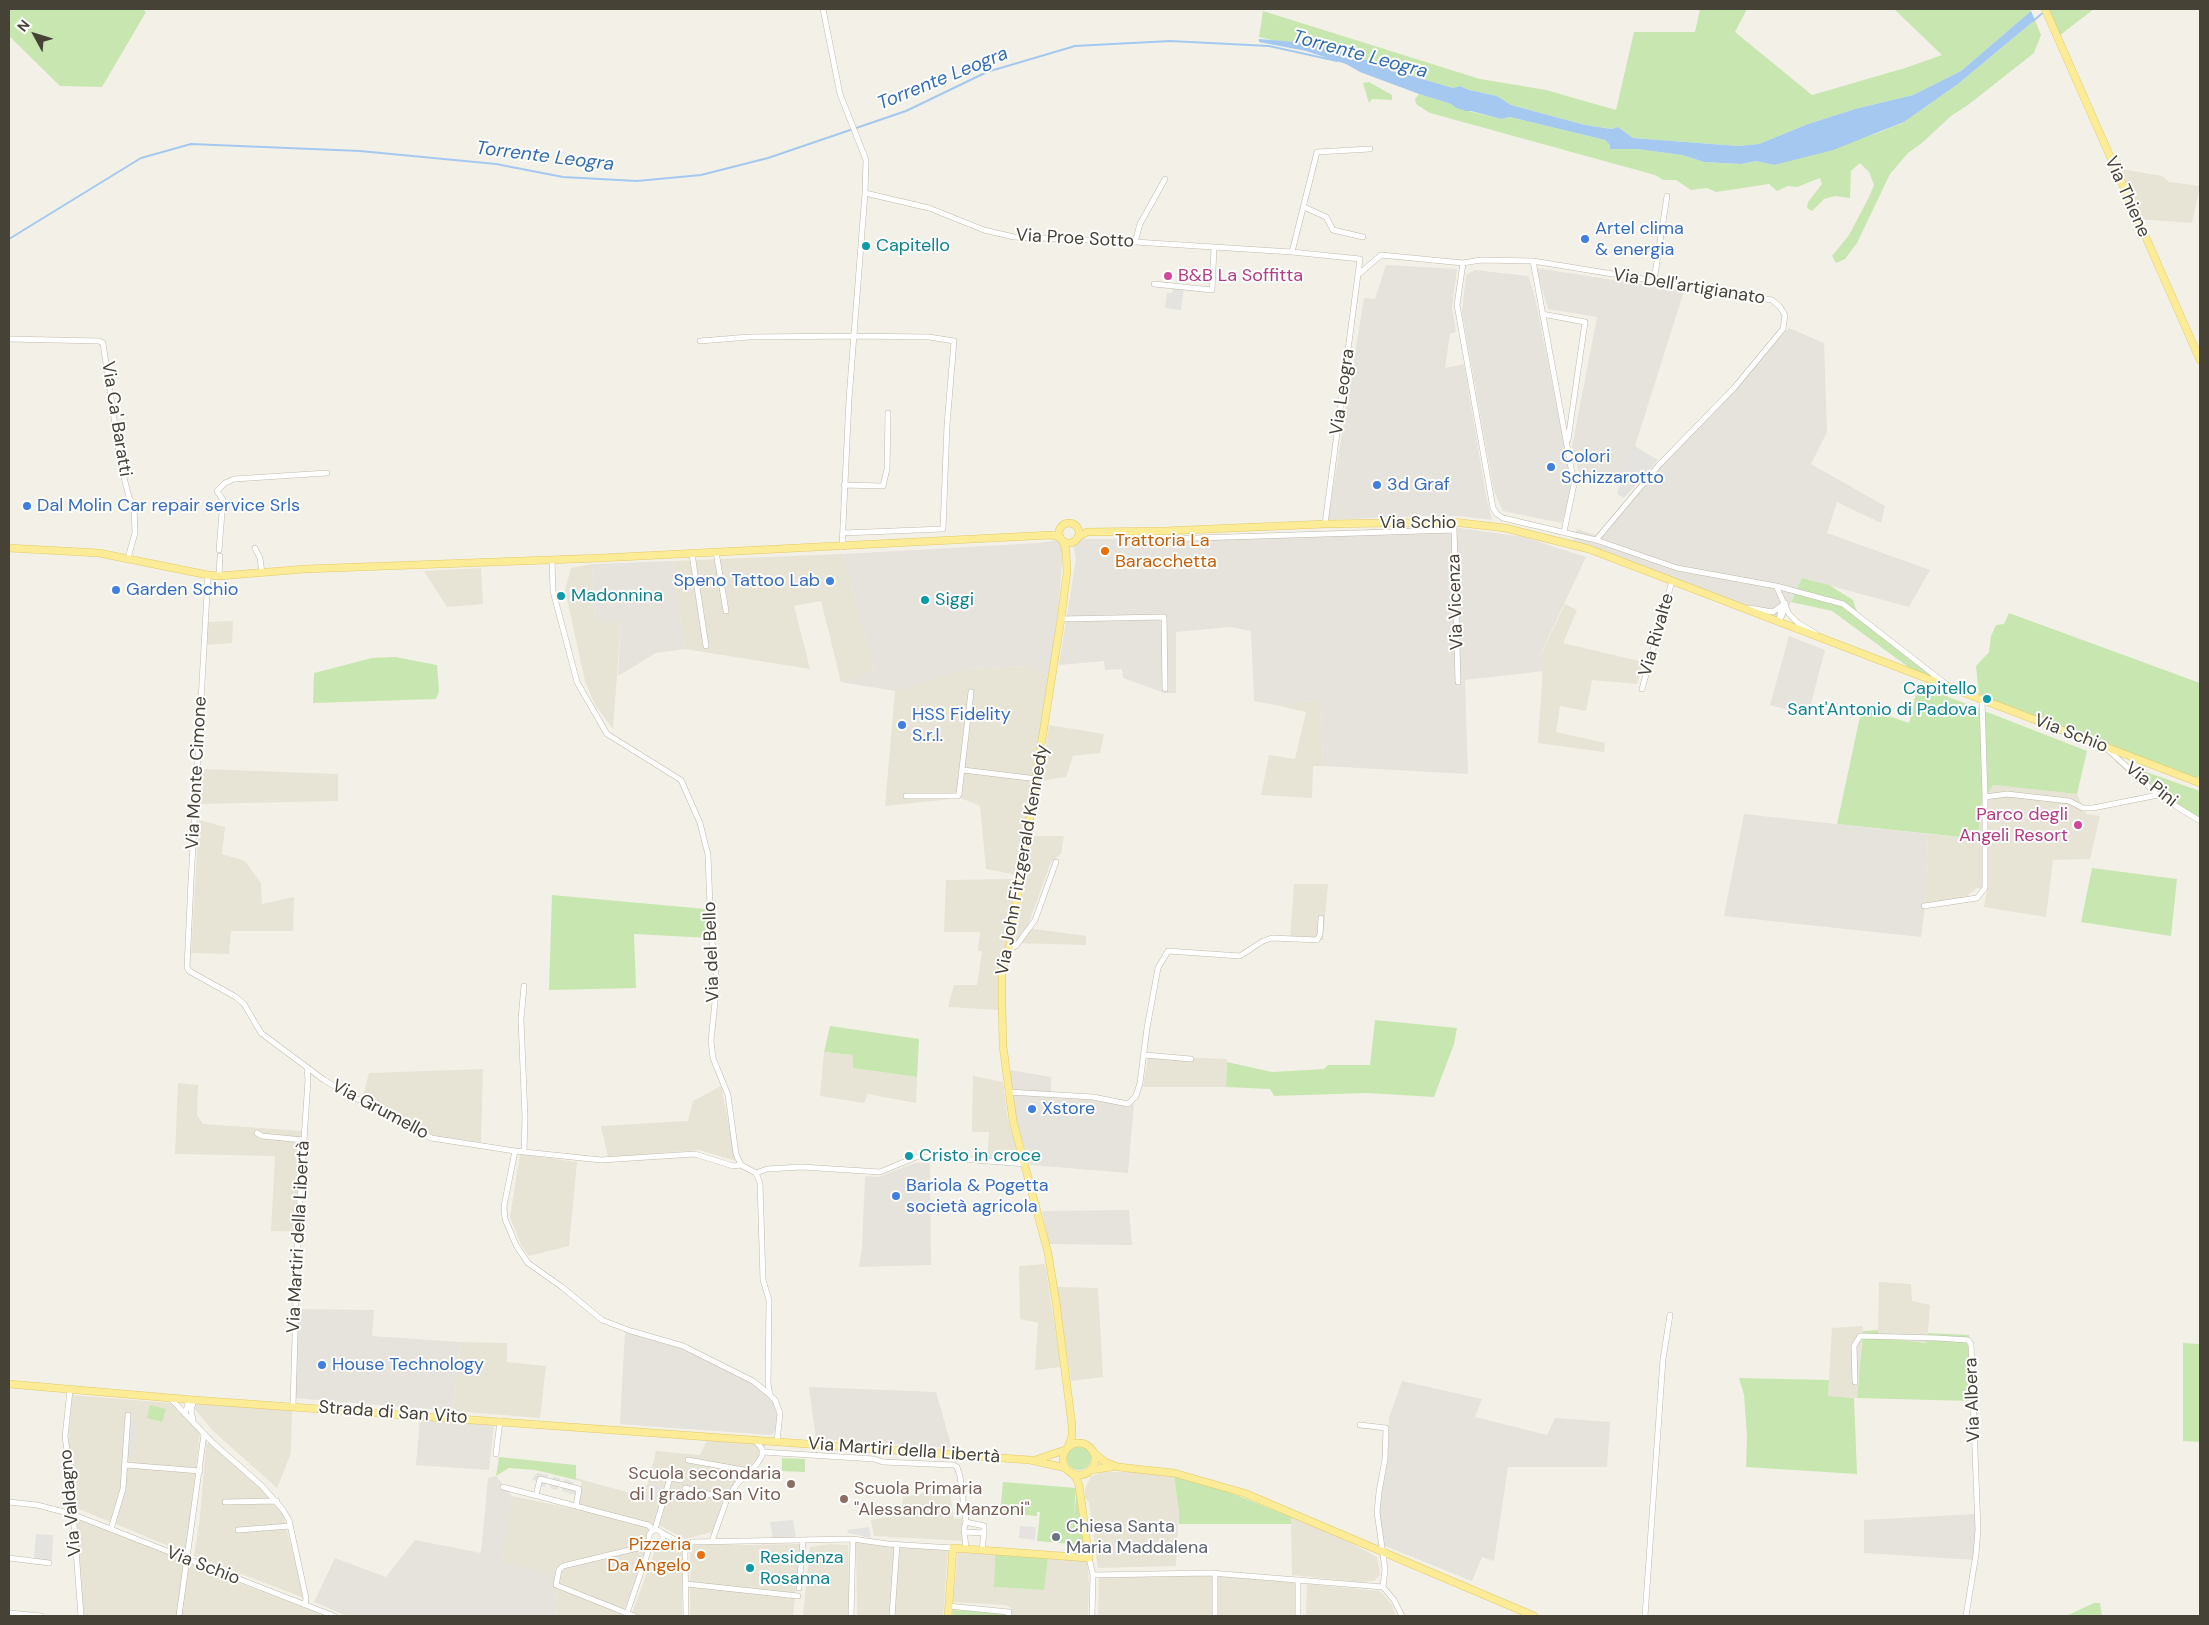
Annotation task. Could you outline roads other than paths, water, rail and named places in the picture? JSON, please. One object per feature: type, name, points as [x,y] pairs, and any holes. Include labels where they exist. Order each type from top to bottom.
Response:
[{"type":"main road","name":"Via Thiene","points":[[2045,9],[2200,360]]},
{"type":"main road","points":[[1051,535],[1064,524],[1070,522],[1078,527],[1078,537],[1072,542],[1066,552]]},
{"type":"main road","name":"Via Schio","points":[[1078,537],[1088,532],[1164,531],[1324,524],[1454,522],[1505,528],[1589,549],[1982,700],[2196,779],[2200,783]]},
{"type":"main road","name":"Via Schio","points":[[1078,527],[1088,532]]},
{"type":"main road","points":[[1060,528],[1062,539]]},
{"type":"main road","points":[[9,548],[99,553],[219,576],[305,569],[692,554],[1051,535],[1072,542]]},
{"type":"main road","name":"Via John Fitzgerald Kennedy","points":[[1062,539],[1066,552],[1068,572],[1062,619],[1038,779],[1009,949],[1002,970],[1002,1007],[1008,1092],[1048,1254],[1072,1424],[1072,1436],[1066,1449]]},
{"type":"main road","name":"Strada di San Vito","points":[[9,1384],[192,1400],[777,1442]]},
{"type":"main road","name":"Via John Fitzgerald Kennedy","points":[[1072,1424],[1082,1443]]},
{"type":"main road","name":"Via Martiri della Libertà","points":[[777,1442],[1030,1460],[1068,1470]]},
{"type":"main road","points":[[948,1616],[953,1548],[1089,1558],[1078,1482],[1068,1470],[1063,1459],[1066,1449],[1075,1443],[1082,1443],[1087,1445],[1105,1462],[1118,1467]]},
{"type":"main road","name":"Via Martiri della Libertà","points":[[1030,1460],[1046,1458],[1066,1449]]},
{"type":"main road","points":[[1081,1496],[1088,1471],[1094,1462],[1093,1452]]},
{"type":"main road","points":[[1068,1470],[1082,1474],[1088,1471],[1118,1467],[1174,1473],[1214,1483],[1274,1505],[1534,1616]]},
{"type":"street","points":[[823,9],[840,94],[866,160],[844,485],[842,547]]},
{"type":"street","points":[[1292,252],[1317,152],[1370,149]]},
{"type":"street","points":[[1135,242],[1140,224],[1165,179]]},
{"type":"street","name":"Via Proe Sotto","points":[[865,193],[929,208],[984,230],[1014,238],[1135,242],[1292,252],[1360,259]]},
{"type":"street","points":[[1654,281],[1667,196]]},
{"type":"street","points":[[1304,208],[1326,217],[1333,230],[1363,237]]},
{"type":"street","points":[[1154,284],[1212,290],[1214,248]]},
{"type":"street","name":"Via Dell'artigianato","points":[[1359,274],[1381,255],[1463,263],[1481,260],[1532,261],[1772,300],[1780,306],[1785,315],[1783,329],[1734,388],[1659,465],[1596,540]]},
{"type":"street","name":"Via Leogra","points":[[1324,524],[1360,259]]},
{"type":"street","points":[[1532,261],[1574,484],[1564,532]]},
{"type":"street","name":"Via Schio","points":[[1463,263],[1457,305],[1493,508],[1503,518],[1596,540],[1677,568],[1776,586],[1843,604],[1950,687]]},
{"type":"street","points":[[1542,314],[1585,322],[1567,446]]},
{"type":"street","points":[[700,341],[749,337],[854,336],[929,337],[954,341],[947,425],[943,529],[842,533]]},
{"type":"street","name":"Via Ca' Baratti","points":[[9,339],[100,341],[103,343],[121,466],[129,497],[134,507],[135,533],[128,558]]},
{"type":"street","points":[[844,485],[883,486],[887,469],[888,413]]},
{"type":"street","points":[[219,576],[223,500],[217,491],[225,483],[234,479],[327,473]]},
{"type":"street","name":"Via Vicenza","points":[[1454,522],[1458,682]]},
{"type":"street","name":"Via Schio","points":[[1164,539],[1454,530]]},
{"type":"street","points":[[255,548],[260,558],[262,573]]},
{"type":"street","points":[[716,552],[726,611]]},
{"type":"street","points":[[692,554],[706,646]]},
{"type":"street","name":"Via del Bello","points":[[552,560],[553,591],[577,682],[607,734],[681,780],[700,823],[708,855],[711,933],[717,982],[711,1041],[713,1058],[728,1095],[736,1154],[742,1165]]},
{"type":"street","name":"Via Monte Cimone","points":[[189,971],[187,966],[191,881],[208,575]]},
{"type":"street","name":"Via Rivalte","points":[[1642,689],[1672,581]]},
{"type":"street","name":"Via Schio","points":[[1776,586],[1784,606],[1798,623],[1835,644]]},
{"type":"street","name":"Via Schio","points":[[1736,605],[1772,612],[1784,606]]},
{"type":"street","points":[[1780,622],[1784,606]]},
{"type":"street","points":[[1062,619],[1164,617],[1165,689]]},
{"type":"street","points":[[906,796],[958,796],[963,770],[971,692]]},
{"type":"street","points":[[1924,906],[1977,898],[1985,888],[1982,700]]},
{"type":"street","name":"Via Pini","points":[[2104,746],[2158,795],[2200,821]]},
{"type":"street","points":[[963,770],[1038,779]]},
{"type":"street","points":[[1985,797],[2007,794],[2069,801],[2083,808],[2092,808],[2158,795]]},
{"type":"street","points":[[1009,949],[1016,946],[1035,920],[1056,862]]},
{"type":"street","points":[[1008,1092],[1093,1097],[1128,1104],[1136,1096],[1158,968],[1168,951],[1240,956],[1263,941],[1272,938],[1317,940],[1320,935],[1321,918]]},
{"type":"street","name":"Via Grumello","points":[[189,971],[236,997],[244,1004],[261,1033],[307,1068],[347,1094],[391,1114],[431,1138],[515,1151],[600,1160],[695,1154],[733,1166],[742,1165]]},
{"type":"street","points":[[524,986],[521,1019],[526,1118],[524,1152]]},
{"type":"street","points":[[1144,1054],[1191,1058]]},
{"type":"street","name":"Via Martiri della Libertà","points":[[293,1406],[298,1228],[308,1080],[307,1068]]},
{"type":"street","points":[[257,1133],[262,1136],[303,1140]]},
{"type":"street","points":[[515,1151],[504,1206],[505,1219],[522,1256],[528,1263],[562,1287],[602,1320],[631,1331],[683,1346],[753,1381],[776,1400],[780,1413],[777,1442]]},
{"type":"street","points":[[756,1173],[767,1169],[802,1167],[880,1172],[916,1157],[936,1156],[1026,1164]]},
{"type":"street","points":[[742,1165],[756,1173],[761,1195],[763,1280],[768,1300],[768,1384],[770,1395]]},
{"type":"street","points":[[1645,1616],[1663,1359],[1670,1314]]},
{"type":"street","name":"Via Albera","points":[[1855,1382],[1854,1346],[1860,1336],[1968,1340],[1971,1344],[1978,1530],[1966,1616]]},
{"type":"street","name":"Via Valdagno","points":[[70,1390],[65,1436],[70,1471],[81,1616]]},
{"type":"street","points":[[169,1398],[204,1434],[277,1501],[284,1510],[290,1526],[306,1598],[305,1605]]},
{"type":"street","points":[[185,1414],[192,1400]]},
{"type":"street","points":[[192,1400],[191,1414],[194,1423]]},
{"type":"street","points":[[111,1530],[123,1489],[128,1415]]},
{"type":"street","points":[[496,1454],[500,1421]]},
{"type":"street","points":[[1360,1425],[1386,1428],[1385,1459],[1377,1512],[1384,1552],[1382,1587]]},
{"type":"street","points":[[179,1616],[204,1434]]},
{"type":"street","points":[[712,1541],[727,1499],[737,1484],[757,1464],[762,1449],[755,1440]]},
{"type":"street","points":[[762,1452],[874,1459],[883,1462],[954,1465],[957,1467],[960,1476],[966,1522],[964,1528],[966,1532],[966,1549]]},
{"type":"street","points":[[688,1460],[749,1471]]},
{"type":"street","points":[[126,1464],[200,1471]]},
{"type":"street","points":[[626,1615],[670,1478],[681,1480]]},
{"type":"street","points":[[536,1495],[540,1479],[579,1489],[576,1506]]},
{"type":"street","points":[[503,1487],[648,1525],[652,1531],[662,1533],[687,1546],[697,1541],[853,1539],[953,1548]]},
{"type":"street","points":[[685,1488],[727,1499]]},
{"type":"street","points":[[225,1502],[277,1501]]},
{"type":"street","name":"Via Schio","points":[[9,1502],[37,1505],[72,1514],[334,1616]]},
{"type":"street","points":[[966,1522],[984,1526],[982,1550]]},
{"type":"street","points":[[238,1530],[290,1526]]},
{"type":"street","points":[[966,1532],[984,1533]]},
{"type":"street","points":[[658,1544],[662,1540],[662,1533]]},
{"type":"street","points":[[851,1616],[853,1539]]},
{"type":"street","points":[[799,1588],[803,1540]]},
{"type":"street","points":[[634,1616],[626,1615],[556,1586],[561,1568],[642,1547],[651,1542],[658,1544],[678,1543]]},
{"type":"street","points":[[892,1616],[897,1544]]},
{"type":"street","points":[[686,1616],[687,1546]]},
{"type":"street","points":[[9,1558],[49,1563]]},
{"type":"street","points":[[1089,1558],[1093,1575],[1092,1616]]},
{"type":"street","points":[[1093,1575],[1215,1573],[1382,1587],[1394,1600],[1402,1616]]},
{"type":"street","points":[[1214,1616],[1215,1573]]},
{"type":"street","points":[[1298,1580],[1298,1616]]},
{"type":"street","points":[[687,1584],[798,1596]]},
{"type":"street","points":[[948,1606],[1009,1612],[1008,1616]]},
{"type":"street","points":[[9,1613],[41,1616]]},
{"type":"water","points":[[2031,11],[2035,20],[1958,84],[1904,122],[1833,150],[1774,165],[1756,161],[1741,164],[1704,162],[1682,155],[1637,149],[1610,149],[1610,145],[1605,140],[1510,117],[1501,119],[1466,111],[1360,72],[1346,64],[1306,51],[1259,42],[1259,39],[1318,44],[1453,88],[1460,86],[1469,90],[1497,96],[1511,105],[1585,125],[1612,129],[1618,127],[1633,138],[1738,146],[1759,144],[1808,124],[1855,109],[1913,95],[1961,71]]},
{"type":"waterway","name":"Torrente Leogra","points":[[2033,21],[2045,11]]},
{"type":"waterway","name":"Torrente Leogra","points":[[9,239],[141,158],[191,144],[360,151],[496,164],[563,177],[637,181],[701,175],[768,158],[906,111],[987,72],[1075,46],[1170,41],[1269,46],[1337,61]]},
{"type":"place","name":"Artel clima & energia","points":[[1585,239]]},
{"type":"place","name":"Capitello","points":[[866,246]]},
{"type":"place","name":"B&B La Soffitta","points":[[1168,276]]},
{"type":"place","name":"Colori Schizzarotto","points":[[1551,467]]},
{"type":"place","name":"3d Graf","points":[[1377,485]]},
{"type":"place","name":"Dal Molin Car repair service Srls","points":[[27,506]]},
{"type":"place","name":"Trattoria La Baracchetta","points":[[1105,551]]},
{"type":"place","name":"Speno Tattoo Lab","points":[[830,581]]},
{"type":"place","name":"Garden Schio","points":[[116,590]]},
{"type":"place","name":"Madonnina","points":[[561,596]]},
{"type":"place","name":"Siggi","points":[[925,600]]},
{"type":"place","name":"Capitello Sant'Antonio di Padova","points":[[1987,699]]},
{"type":"place","name":"HSS Fidelity S.r.l.","points":[[902,725]]},
{"type":"place","name":"Parco degli Angeli Resort","points":[[2078,825]]},
{"type":"place","name":"Xstore","points":[[1032,1109]]},
{"type":"place","name":"Cristo in croce","points":[[909,1156]]},
{"type":"place","name":"Bariola & Pogetta società agricola","points":[[896,1196]]},
{"type":"place","name":"House Technology","points":[[322,1365]]},
{"type":"place","name":"Scuola secondaria di I grado San Vito","points":[[791,1484]]},
{"type":"place","name":"Scuola Primaria \"Alessandro Manzoni\"","points":[[844,1499]]},
{"type":"place","name":"Chiesa Santa Maria Maddalena","points":[[1056,1537]]},
{"type":"place","name":"Pizzeria Da Angelo","points":[[701,1555]]},
{"type":"place","name":"Residenza Rosanna","points":[[750,1568]]}]
